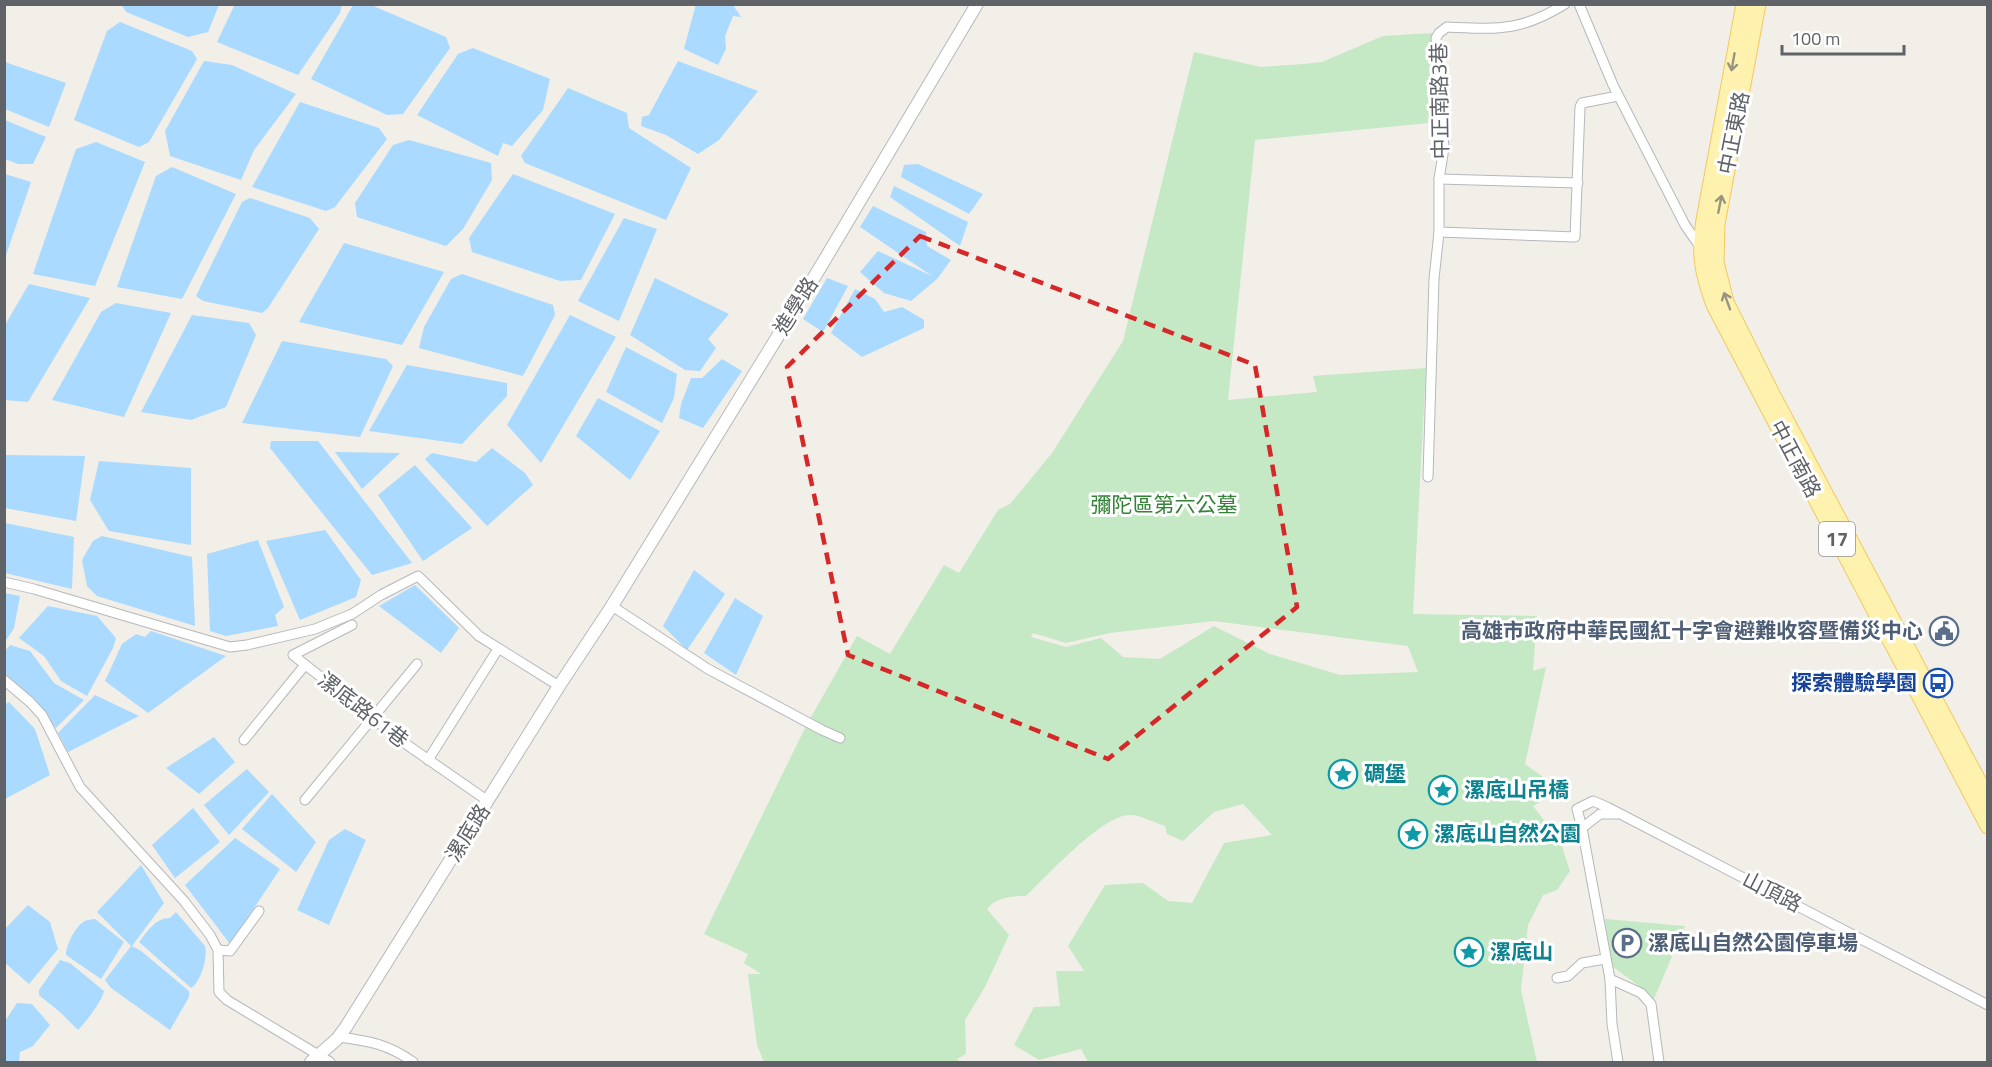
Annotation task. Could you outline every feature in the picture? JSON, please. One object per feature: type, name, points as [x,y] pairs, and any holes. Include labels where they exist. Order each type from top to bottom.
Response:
[{"type":"main road","name":"中正東路","points":[[1700,248],[1744,4]]},
{"type":"main road","name":"中正東路","points":[[1716,262],[1717,224],[1758,4]]},
{"type":"main road","name":"中正南路","points":[[1700,248],[1704,278],[1714,305],[1988,826]]},
{"type":"main road","name":"中正南路","points":[[1716,262],[1726,302],[1772,394],[1988,799]]},
{"type":"street","name":"進學路","points":[[612,606],[818,271],[977,4]]},
{"type":"street","name":"中正南路3巷","points":[[1428,477],[1434,279],[1439,232],[1439,178],[1444,133],[1436,38],[1447,27],[1511,28],[1530,23],[1565,4]]},
{"type":"street","name":"中正南路","points":[[1579,4],[1618,96],[1685,225],[1700,248],[1716,262]]},
{"type":"street","points":[[1439,232],[1575,237],[1582,103],[1618,96]]},
{"type":"street","points":[[1439,178],[1578,183]]},
{"type":"street","points":[[4,582],[230,646],[247,645],[315,629],[352,614],[381,595],[418,576],[470,628],[498,649],[560,686]]},
{"type":"street","name":"漯底路","points":[[314,1059],[339,1037],[612,606]]},
{"type":"street","points":[[612,606],[708,669],[840,738]]},
{"type":"street","name":"漯底路61巷","points":[[351,625],[293,655],[371,718],[488,801]]},
{"type":"street","points":[[428,760],[498,649]]},
{"type":"street","points":[[305,800],[417,664]]},
{"type":"street","points":[[244,740],[305,665]]},
{"type":"street","points":[[4,680],[42,715],[80,787],[184,901],[210,935],[218,950],[219,992],[227,1000],[314,1059],[330,1062]]},
{"type":"street","name":"山頂路","points":[[1582,828],[1577,809],[1593,801],[1988,1005]]},
{"type":"street","points":[[1618,1062],[1612,1024],[1610,979],[1582,828],[1600,814],[1619,814]]},
{"type":"street","points":[[218,950],[230,951],[259,911]]},
{"type":"street","points":[[1557,978],[1568,976],[1582,963],[1605,959]]},
{"type":"street","points":[[1610,979],[1641,993],[1651,1004],[1659,1062]]},
{"type":"street","points":[[339,1037],[374,1042],[390,1048],[413,1062]]},
{"type":"highlighted area","points":[[920,236],[1255,365],[1297,607],[1108,759],[848,655],[787,367]]},
{"type":"green space","name":"彌陀區第六公墓","points":[[1434,33],[1439,122],[1255,140],[1228,400],[1317,392],[1313,376],[1426,368],[1413,614],[1537,616],[1533,671],[1546,667],[1525,764],[1561,790],[1533,806],[1560,841],[1570,871],[1557,890],[1543,895],[1528,925],[1521,990],[1537,1062],[1088,1062],[1081,1049],[1039,1060],[1014,1045],[1034,1007],[1060,1006],[1056,971],[1084,971],[1068,946],[1105,885],[1143,883],[1168,901],[1192,903],[1224,843],[1272,835],[1243,804],[1214,812],[1183,841],[1167,834],[1165,826],[1148,819],[1130,815],[1119,817],[1075,848],[1026,896],[1005,898],[991,905],[987,909],[1009,935],[985,987],[965,1020],[966,1054],[957,1059],[960,1062],[764,1062],[757,1045],[748,974],[761,974],[744,963],[748,954],[704,934],[806,726],[857,636],[890,654],[944,565],[959,573],[998,510],[1010,504],[1052,453],[1123,341],[1194,52],[1261,67],[1304,64],[1322,62],[1383,36]],"holes":[[[1214,621],[1408,646],[1418,672],[1340,675],[1270,654],[1214,626],[1160,659],[1123,657],[1101,638],[1066,647],[1031,637],[1033,633],[1066,643],[1110,633]]]},
{"type":"green space","points":[[1605,919],[1685,926],[1653,1001],[1651,995],[1612,966]]},
{"type":"water","points":[[235,4],[342,5],[340,13],[298,75],[217,42]]},
{"type":"water","points":[[696,4],[733,5],[741,17],[733,16],[725,36],[726,49],[718,65],[684,49]]},
{"type":"water","points":[[122,5],[219,5],[208,32],[188,37],[126,12]]},
{"type":"water","points":[[353,5],[371,5],[446,37],[450,48],[403,114],[387,115],[311,79]]},
{"type":"water","points":[[120,22],[192,51],[197,59],[149,142],[139,147],[74,120],[107,31]]},
{"type":"water","points":[[473,48],[550,79],[543,110],[512,146],[503,143],[498,156],[417,115],[458,54]]},
{"type":"water","points":[[204,61],[232,65],[296,94],[254,150],[241,180],[170,156],[165,131]]},
{"type":"water","points":[[678,61],[758,91],[719,140],[698,154],[666,135],[641,126],[642,117],[649,115]]},
{"type":"water","points":[[5,62],[66,83],[49,127],[5,109]]},
{"type":"water","points":[[568,88],[627,113],[629,128],[691,168],[666,220],[525,163],[521,156]]},
{"type":"water","points":[[300,102],[379,128],[387,139],[335,207],[326,211],[252,187]]},
{"type":"water","points":[[5,120],[46,137],[33,164],[18,164],[5,159]]},
{"type":"water","points":[[409,140],[491,163],[492,180],[463,229],[446,246],[357,217],[355,203],[393,145]]},
{"type":"water","points":[[96,142],[145,162],[95,286],[33,274],[76,149]]},
{"type":"water","points":[[918,164],[983,194],[969,214],[901,177],[904,165]]},
{"type":"water","points":[[172,167],[236,194],[182,299],[117,287],[156,176]]},
{"type":"water","points":[[4,174],[31,182],[5,258]]},
{"type":"water","points":[[513,174],[615,214],[581,280],[560,281],[472,252],[469,238]]},
{"type":"water","points":[[894,186],[968,222],[960,246],[890,197]]},
{"type":"water","points":[[250,198],[310,218],[319,229],[268,308],[262,313],[203,301],[196,296],[242,202]]},
{"type":"water","points":[[873,206],[926,232],[927,246],[951,260],[937,279],[911,301],[884,293],[860,272],[878,251],[932,276],[860,227]]},
{"type":"water","points":[[624,218],[657,229],[619,321],[578,301]]},
{"type":"water","points":[[344,243],[444,272],[402,345],[299,322]]},
{"type":"water","points":[[462,274],[553,305],[555,315],[523,376],[419,348],[424,327],[451,279]]},
{"type":"water","points":[[655,278],[729,314],[708,339],[716,348],[700,371],[685,370],[630,335]]},
{"type":"water","points":[[827,278],[848,286],[823,332],[803,319]]},
{"type":"water","points":[[29,284],[90,298],[28,402],[5,400],[5,325]]},
{"type":"water","points":[[855,289],[875,299],[884,312],[902,307],[924,320],[924,328],[862,357],[831,333]]},
{"type":"water","points":[[116,303],[171,313],[124,417],[52,400],[101,312]]},
{"type":"water","points":[[192,315],[249,323],[256,335],[226,407],[191,420],[141,412]]},
{"type":"water","points":[[570,315],[616,337],[541,463],[507,425]]},
{"type":"water","points":[[282,341],[386,359],[393,366],[360,437],[242,423]]},
{"type":"water","points":[[626,347],[677,374],[674,398],[662,423],[606,392]]},
{"type":"water","points":[[722,359],[742,371],[703,428],[679,418],[681,404],[691,378],[702,378]]},
{"type":"water","points":[[407,365],[507,383],[507,396],[462,444],[369,431]]},
{"type":"water","points":[[598,398],[660,431],[630,480],[576,436]]},
{"type":"water","points":[[271,441],[318,441],[412,563],[372,575],[270,448]]},
{"type":"water","points":[[492,448],[525,473],[533,485],[487,526],[425,459],[432,453],[476,462]]},
{"type":"water","points":[[335,452],[400,453],[362,489]]},
{"type":"water","points":[[4,455],[85,456],[76,521],[5,508]]},
{"type":"water","points":[[99,461],[191,468],[191,545],[109,531],[90,500]]},
{"type":"water","points":[[415,465],[472,528],[423,561],[378,495]]},
{"type":"water","points":[[5,523],[74,537],[72,589],[5,573]]},
{"type":"water","points":[[325,530],[361,580],[356,597],[300,620],[266,541]]},
{"type":"water","points":[[102,536],[192,557],[195,626],[97,596],[87,586],[82,560],[93,541]]},
{"type":"water","points":[[258,540],[284,607],[275,615],[278,626],[226,636],[210,631],[207,554]]},
{"type":"water","points":[[694,570],[725,594],[687,650],[663,626]]},
{"type":"water","points":[[415,585],[459,628],[441,653],[379,606]]},
{"type":"water","points":[[5,593],[20,596],[14,628],[5,642]]},
{"type":"water","points":[[735,598],[763,616],[736,675],[704,653]]},
{"type":"water","points":[[48,606],[97,616],[116,638],[87,696],[61,681],[44,656],[19,638]]},
{"type":"water","points":[[151,631],[226,656],[148,713],[105,681],[122,644],[136,634],[145,637]]},
{"type":"water","points":[[10,645],[30,651],[54,683],[84,700],[56,728],[5,673],[4,652]]},
{"type":"water","points":[[95,695],[139,716],[68,752],[58,733]]},
{"type":"water","points":[[9,702],[35,729],[50,775],[5,799],[4,705]]},
{"type":"water","points":[[214,737],[235,762],[199,794],[166,768]]},
{"type":"water","points":[[247,769],[269,792],[229,835],[204,805]]},
{"type":"water","points":[[272,794],[316,842],[296,872],[242,829]]},
{"type":"water","points":[[193,808],[220,842],[175,878],[152,845]]},
{"type":"water","points":[[345,829],[366,840],[329,925],[297,910],[329,840]]},
{"type":"water","points":[[235,838],[280,869],[230,944],[185,885]]},
{"type":"water","points":[[141,865],[164,903],[132,946],[189,991],[189,997],[170,1030],[111,988],[105,980],[131,946],[97,912]]},
{"type":"water","points":[[28,905],[50,922],[58,949],[29,984],[4,962],[5,929]]},
{"type":"water","points":[[176,912],[205,946],[203,969],[191,988],[139,942],[156,923],[170,918]]},
{"type":"water","points":[[95,919],[124,942],[101,979],[66,955],[70,941],[78,927],[86,921]]},
{"type":"water","points":[[60,960],[70,963],[104,991],[97,1006],[78,1030],[39,995],[39,990]]},
{"type":"water","points":[[17,1003],[32,1004],[50,1025],[33,1046],[20,1052],[19,1062],[5,1062],[5,1021]]},
{"type":"place","name":"高雄市政府中華民國紅十字會避難收容暨備災中心","points":[[1944,631]]},
{"type":"place","name":"探索體驗學園","points":[[1938,683]]},
{"type":"place","name":"碉堡","points":[[1343,774]]},
{"type":"place","name":"漯底山吊橋","points":[[1443,790]]},
{"type":"place","name":"漯底山自然公園","points":[[1413,834]]},
{"type":"place","name":"漯底山自然公園停車場","points":[[1627,943]]},
{"type":"place","name":"漯底山","points":[[1469,952]]}]
